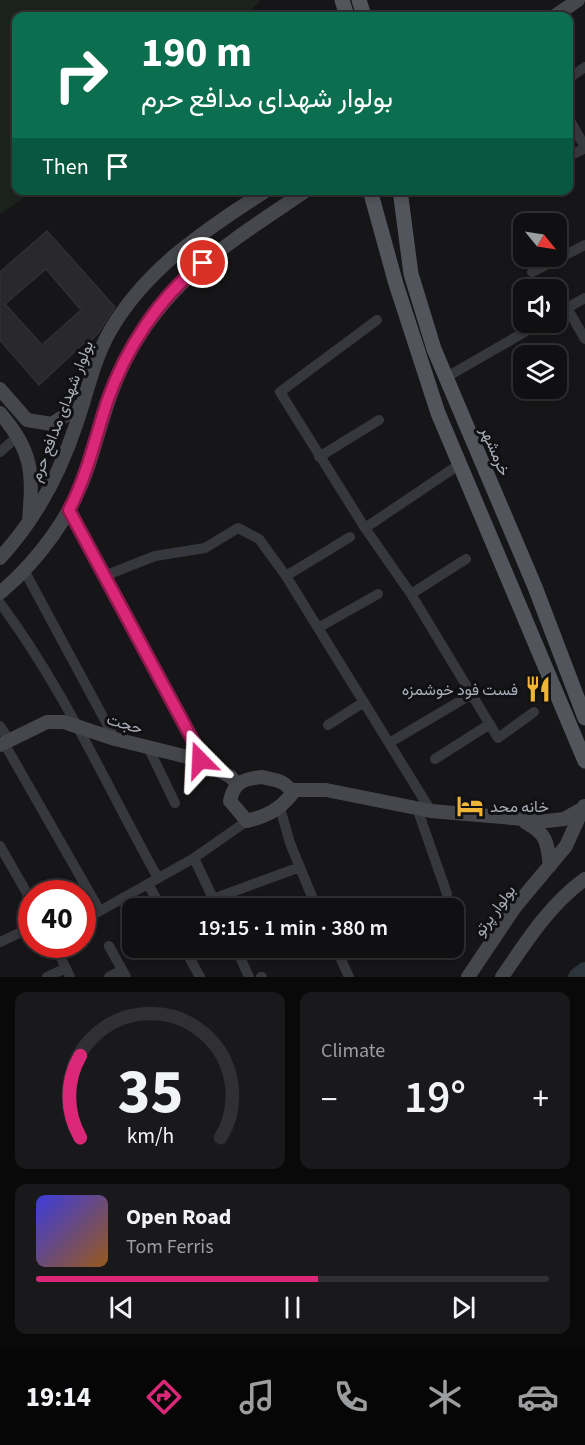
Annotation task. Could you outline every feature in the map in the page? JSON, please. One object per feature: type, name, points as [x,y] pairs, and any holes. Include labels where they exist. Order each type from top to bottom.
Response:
[{"type":"main road","points":[[561,12],[578,0]]},
{"type":"main road","name":"بولوار شهدای مدافع حرم","points":[[0,558],[28,525],[56,478],[91,375],[109,332],[134,296],[159,268],[189,242],[260,195]]},
{"type":"main road","points":[[0,593],[47,543],[69,510],[88,466],[116,378],[158,309],[193,271],[300,195]]},
{"type":"main road","points":[[372,195],[396,284],[438,413],[585,761]]},
{"type":"main road","points":[[376,209],[377,195]]},
{"type":"main road","name":"خرمشهر","points":[[399,195],[411,273],[445,378],[536,591],[585,718]]},
{"type":"main road","points":[[0,390],[27,420],[52,424],[83,404]]},
{"type":"main road","points":[[0,412],[26,448],[31,473],[28,525]]},
{"type":"main road","points":[[518,600],[536,591]]},
{"type":"main road","name":"حجت","points":[[4,743],[47,722],[76,725],[115,739],[205,763],[231,777],[237,784]]},
{"type":"main road","points":[[262,777],[280,781],[290,789],[292,794],[280,808],[264,817],[247,821],[230,801],[232,789],[243,779],[262,777]]},
{"type":"main road","points":[[290,789],[326,790],[431,811],[547,821],[564,819],[584,806]]},
{"type":"main road","name":"بولوار پرتو","points":[[468,977],[515,907],[579,832],[584,806]]},
{"type":"main road","points":[[516,818],[541,831],[547,843],[550,866]]},
{"type":"main road","points":[[502,977],[535,930],[568,891],[585,879]]},
{"type":"street","points":[[573,126],[585,147]]},
{"type":"street","points":[[532,272],[585,246]]},
{"type":"street","points":[[585,298],[567,308],[585,339]]},
{"type":"street","points":[[377,320],[280,392],[365,528],[411,594],[498,738],[534,712]]},
{"type":"street","points":[[445,378],[523,333]]},
{"type":"street","points":[[319,457],[379,420]]},
{"type":"street","points":[[0,452],[18,435]]},
{"type":"street","points":[[365,528],[460,464]]},
{"type":"street","points":[[69,510],[205,763]]},
{"type":"street","points":[[104,576],[155,556],[205,548],[238,528],[259,539],[286,576],[431,811]]},
{"type":"street","points":[[286,576],[350,537]]},
{"type":"street","points":[[411,594],[466,559]]},
{"type":"street","points":[[24,570],[115,739]]},
{"type":"street","points":[[318,628],[378,594]]},
{"type":"street","points":[[0,603],[76,725],[153,881],[158,898]]},
{"type":"street","points":[[389,742],[472,694]]},
{"type":"street","points":[[328,725],[364,702]]},
{"type":"street","points":[[435,759],[490,724]]},
{"type":"street","points":[[0,726],[4,743],[100,911]]},
{"type":"street","points":[[148,747],[175,803]]},
{"type":"street","points":[[280,808],[313,898]]},
{"type":"street","points":[[417,808],[447,894]]},
{"type":"street","points":[[96,913],[194,858],[247,821]]},
{"type":"street","points":[[0,846],[19,880]]},
{"type":"street","points":[[194,858],[212,898]]},
{"type":"street","points":[[229,898],[300,867]]},
{"type":"street","points":[[0,942],[18,934]]},
{"type":"street","points":[[109,946],[124,974],[109,977]]},
{"type":"street","points":[[47,977],[68,972],[61,958]]},
{"type":"street","points":[[190,958],[200,977]]},
{"type":"street","points":[[240,958],[249,977]]},
{"type":"street","points":[[340,958],[349,977]]},
{"type":"shaded area","points":[[0,0],[261,0],[248,12],[12,12],[12,195],[28,195],[0,214]]},
{"type":"building","points":[[47,231],[115,307],[99,332],[86,346],[84,343],[39,385],[0,340],[0,272]],"holes":[[[46,269],[81,310],[42,345],[5,304]]]},
{"type":"waterway","points":[[577,977],[585,971]]},
{"type":"place","name":"فست فود خوشمزه","points":[[538,689]]},
{"type":"place","name":"خانه محد","points":[[470,806]]},
{"type":"route","points":[[200,760],[205,763],[69,510],[81,486],[108,399],[127,357],[142,331],[174,289],[203,263]]}]
